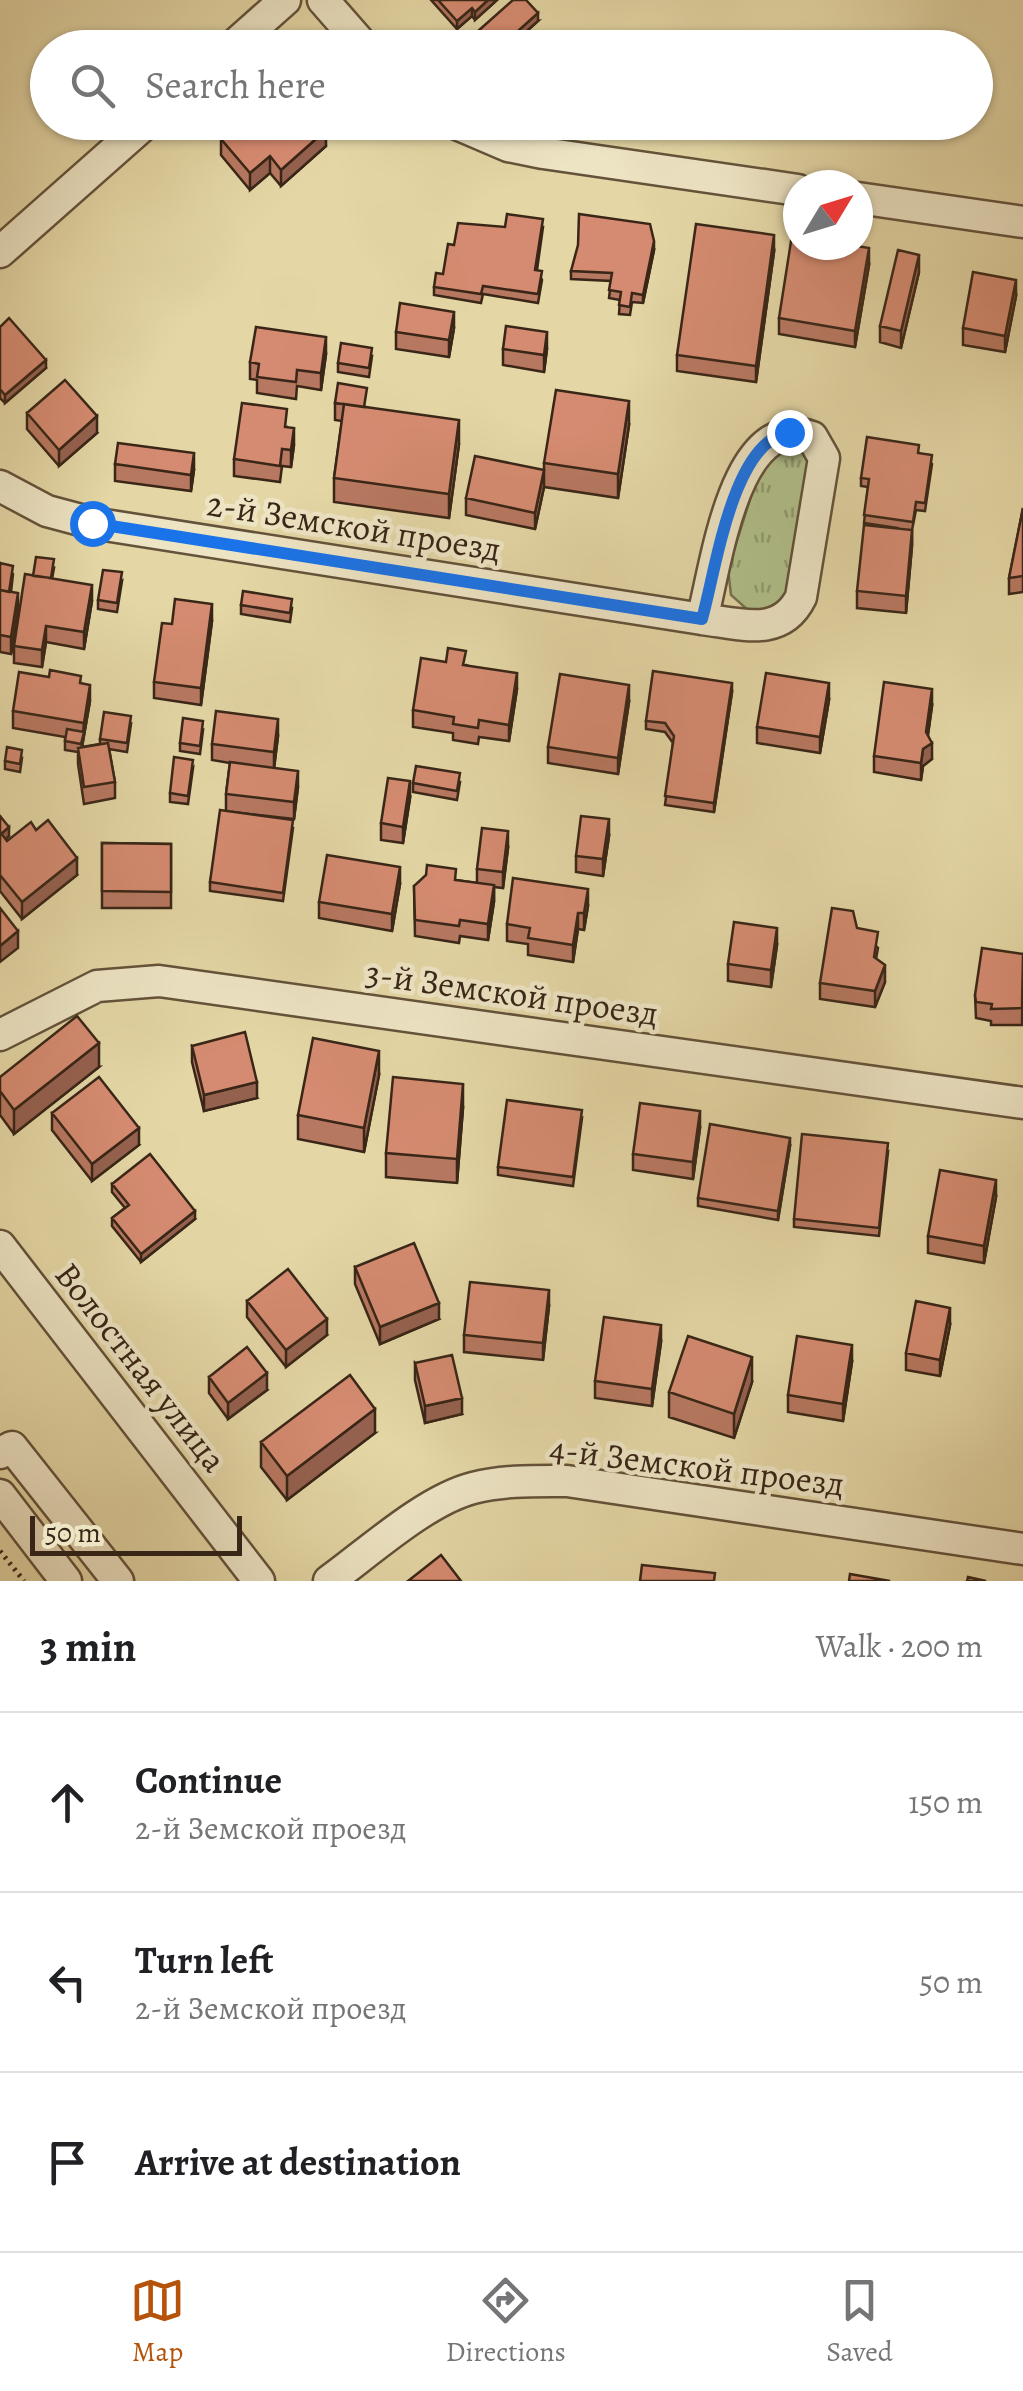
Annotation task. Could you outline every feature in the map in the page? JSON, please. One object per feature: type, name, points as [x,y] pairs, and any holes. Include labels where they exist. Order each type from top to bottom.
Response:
[{"type":"street","points":[[251,30],[285,0]]},
{"type":"street","points":[[324,0],[350,30]]},
{"type":"street","points":[[0,252],[126,140]]},
{"type":"street","points":[[494,140],[542,153],[783,188]]},
{"type":"street","points":[[873,200],[1023,222]]},
{"type":"street","name":"2-й Земской проезд","points":[[0,486],[46,511],[92,523],[702,619],[770,626],[793,614],[802,597],[824,458],[812,437],[778,434],[765,441],[746,465],[702,619]]},
{"type":"street","name":"3-й Земской проезд","points":[[0,1034],[97,986],[158,981],[1023,1103]]},
{"type":"street","name":"Волостная улица","points":[[0,1246],[258,1581]]},
{"type":"street","points":[[0,1452],[12,1447],[118,1581]]},
{"type":"street","name":"4-й Земской проезд","points":[[329,1581],[444,1500],[470,1488],[531,1481],[567,1481],[1023,1549]]},
{"type":"street","points":[[0,1494],[66,1581]]},
{"type":"path","points":[[0,1551],[24,1581]]},
{"type":"green space","points":[[801,448],[812,460],[795,584],[775,611],[749,611],[731,595],[728,569],[758,474],[780,449]]},
{"type":"building","points":[[438,0],[488,0],[457,21]]},
{"type":"building","points":[[513,0],[526,0],[538,13],[519,30],[479,30]]},
{"type":"building","points":[[222,140],[315,140],[281,170],[270,156],[250,173]]},
{"type":"building","points":[[507,214],[543,219],[535,270],[542,271],[538,294],[483,286],[481,294],[434,287],[436,273],[443,274],[448,244],[454,245],[458,223],[505,227]]},
{"type":"building","points":[[579,214],[650,224],[654,241],[643,295],[632,293],[630,307],[619,305],[621,292],[609,290],[612,273],[571,271],[578,245]]},
{"type":"building","points":[[696,224],[774,235],[756,366],[677,355]]},
{"type":"building","points":[[898,250],[919,255],[901,331],[880,326]]},
{"type":"building","points":[[788,260],[867,260],[855,331],[779,318]]},
{"type":"building","points":[[973,272],[1016,280],[1005,336],[963,328]]},
{"type":"building","points":[[400,303],[454,312],[449,340],[396,332]]},
{"type":"building","points":[[9,318],[46,360],[5,395],[0,389],[0,327]]},
{"type":"building","points":[[506,326],[547,332],[544,355],[503,349]]},
{"type":"building","points":[[256,327],[326,337],[321,373],[297,370],[296,382],[257,377],[259,364],[250,362]]},
{"type":"building","points":[[341,343],[372,348],[369,368],[338,363]]},
{"type":"building","points":[[65,380],[97,416],[59,450],[27,413]]},
{"type":"building","points":[[338,383],[367,388],[364,407],[335,403]]},
{"type":"building","points":[[556,390],[629,401],[618,474],[544,463]]},
{"type":"building","points":[[242,403],[287,409],[285,427],[294,428],[291,450],[282,449],[280,466],[234,459]]},
{"type":"building","points":[[344,404],[459,420],[449,494],[334,478]]},
{"type":"building","points":[[867,437],[919,445],[918,453],[932,455],[925,503],[916,502],[913,522],[864,515],[869,479],[861,478]]},
{"type":"building","points":[[118,443],[194,453],[191,475],[115,464]]},
{"type":"building","points":[[475,456],[544,470],[535,513],[466,498]]},
{"type":"building","points":[[1023,508],[1023,576],[1009,578]]},
{"type":"building","points":[[864,525],[912,530],[906,596],[857,591]]},
{"type":"building","points":[[36,557],[54,559],[51,578],[33,576]]},
{"type":"building","points":[[0,563],[13,566],[9,592],[0,590]]},
{"type":"building","points":[[103,570],[122,572],[117,603],[98,600]]},
{"type":"building","points":[[25,574],[92,585],[84,632],[46,626],[42,650],[14,646]]},
{"type":"building","points":[[0,590],[18,593],[11,637],[0,635]]},
{"type":"building","points":[[243,591],[292,599],[290,613],[241,605]]},
{"type":"building","points":[[175,599],[212,604],[201,688],[154,682],[162,623],[172,624]]},
{"type":"building","points":[[448,648],[466,651],[463,665],[517,673],[509,725],[479,720],[478,728],[453,724],[454,717],[413,710],[421,658],[446,662]]},
{"type":"building","points":[[50,670],[81,676],[80,683],[90,685],[84,723],[13,711],[19,672],[49,677]]},
{"type":"building","points":[[653,671],[732,683],[714,803],[665,796],[674,736],[665,723],[646,721]]},
{"type":"building","points":[[766,673],[829,683],[820,737],[757,727]]},
{"type":"building","points":[[560,674],[629,685],[618,758],[548,747]]},
{"type":"building","points":[[884,682],[932,689],[926,732],[932,743],[923,749],[921,763],[874,756]]},
{"type":"building","points":[[216,711],[278,719],[274,752],[212,744]]},
{"type":"building","points":[[104,712],[131,716],[127,743],[100,739]]},
{"type":"building","points":[[183,718],[203,721],[200,746],[180,743]]},
{"type":"building","points":[[67,729],[84,732],[81,744],[65,741]]},
{"type":"building","points":[[108,743],[115,782],[84,787],[78,748]]},
{"type":"building","points":[[7,747],[22,750],[20,764],[5,761]]},
{"type":"building","points":[[174,757],[193,760],[188,796],[170,793]]},
{"type":"building","points":[[230,762],[298,771],[294,802],[226,794]]},
{"type":"building","points":[[416,766],[460,773],[457,791],[413,783]]},
{"type":"building","points":[[388,778],[410,781],[403,827],[381,823]]},
{"type":"building","points":[[220,810],[293,820],[283,893],[210,882]]},
{"type":"building","points":[[0,816],[9,827],[1,834],[0,832]]},
{"type":"building","points":[[581,816],[609,819],[603,859],[576,856]]},
{"type":"building","points":[[48,820],[77,858],[22,902],[0,875],[0,832],[7,841],[31,822],[36,830]]},
{"type":"building","points":[[482,828],[508,831],[503,872],[477,869]]},
{"type":"building","points":[[102,843],[171,844],[171,892],[102,891]]},
{"type":"building","points":[[327,855],[400,867],[392,914],[319,902]]},
{"type":"building","points":[[427,865],[456,869],[455,880],[494,885],[488,924],[460,920],[459,926],[415,920],[414,886],[426,875]]},
{"type":"building","points":[[513,878],[588,889],[584,913],[578,913],[573,945],[528,938],[530,928],[507,924]]},
{"type":"building","points":[[0,908],[18,931],[0,946]]},
{"type":"building","points":[[832,908],[853,911],[857,928],[878,932],[874,957],[885,965],[875,991],[820,983]]},
{"type":"building","points":[[734,922],[777,928],[771,970],[728,964]]},
{"type":"building","points":[[982,948],[1023,954],[1022,1008],[991,1009],[992,1004],[976,1002]]},
{"type":"building","points":[[77,1016],[99,1043],[14,1110],[0,1091],[0,1077]]},
{"type":"building","points":[[245,1032],[257,1082],[204,1095],[192,1046]]},
{"type":"building","points":[[313,1038],[379,1051],[364,1128],[298,1115]]},
{"type":"building","points":[[99,1077],[139,1128],[92,1164],[52,1113]]},
{"type":"building","points":[[393,1077],[463,1084],[457,1159],[386,1153]]},
{"type":"building","points":[[507,1100],[582,1110],[573,1177],[498,1167]]},
{"type":"building","points":[[640,1103],[700,1111],[693,1162],[633,1154]]},
{"type":"building","points":[[710,1124],[790,1138],[778,1211],[698,1198]]},
{"type":"building","points":[[802,1134],[888,1143],[879,1228],[794,1219]]},
{"type":"building","points":[[150,1154],[195,1211],[141,1254],[112,1218],[129,1205],[112,1184]]},
{"type":"building","points":[[940,1170],[996,1180],[984,1246],[928,1236]]},
{"type":"building","points":[[414,1243],[439,1303],[380,1327],[355,1267]]},
{"type":"building","points":[[288,1269],[327,1319],[286,1350],[247,1301]]},
{"type":"building","points":[[470,1282],[549,1290],[543,1343],[464,1335]]},
{"type":"building","points":[[916,1301],[950,1308],[940,1360],[906,1353]]},
{"type":"building","points":[[604,1317],[661,1325],[652,1389],[595,1381]]},
{"type":"building","points":[[688,1336],[752,1357],[734,1414],[669,1392]]},
{"type":"building","points":[[797,1336],[852,1345],[843,1404],[788,1395]]},
{"type":"building","points":[[247,1347],[267,1373],[228,1403],[209,1377]]},
{"type":"building","points":[[452,1355],[462,1398],[425,1406],[415,1363]]},
{"type":"building","points":[[350,1375],[375,1409],[287,1476],[261,1442]]},
{"type":"building","points":[[441,1555],[461,1581],[408,1581]]},
{"type":"building","points":[[642,1565],[715,1573],[714,1581],[640,1581]]},
{"type":"building","points":[[850,1574],[890,1581],[849,1581]]},
{"type":"route","points":[[92,523],[702,619],[746,465],[765,441],[789,432]]}]
